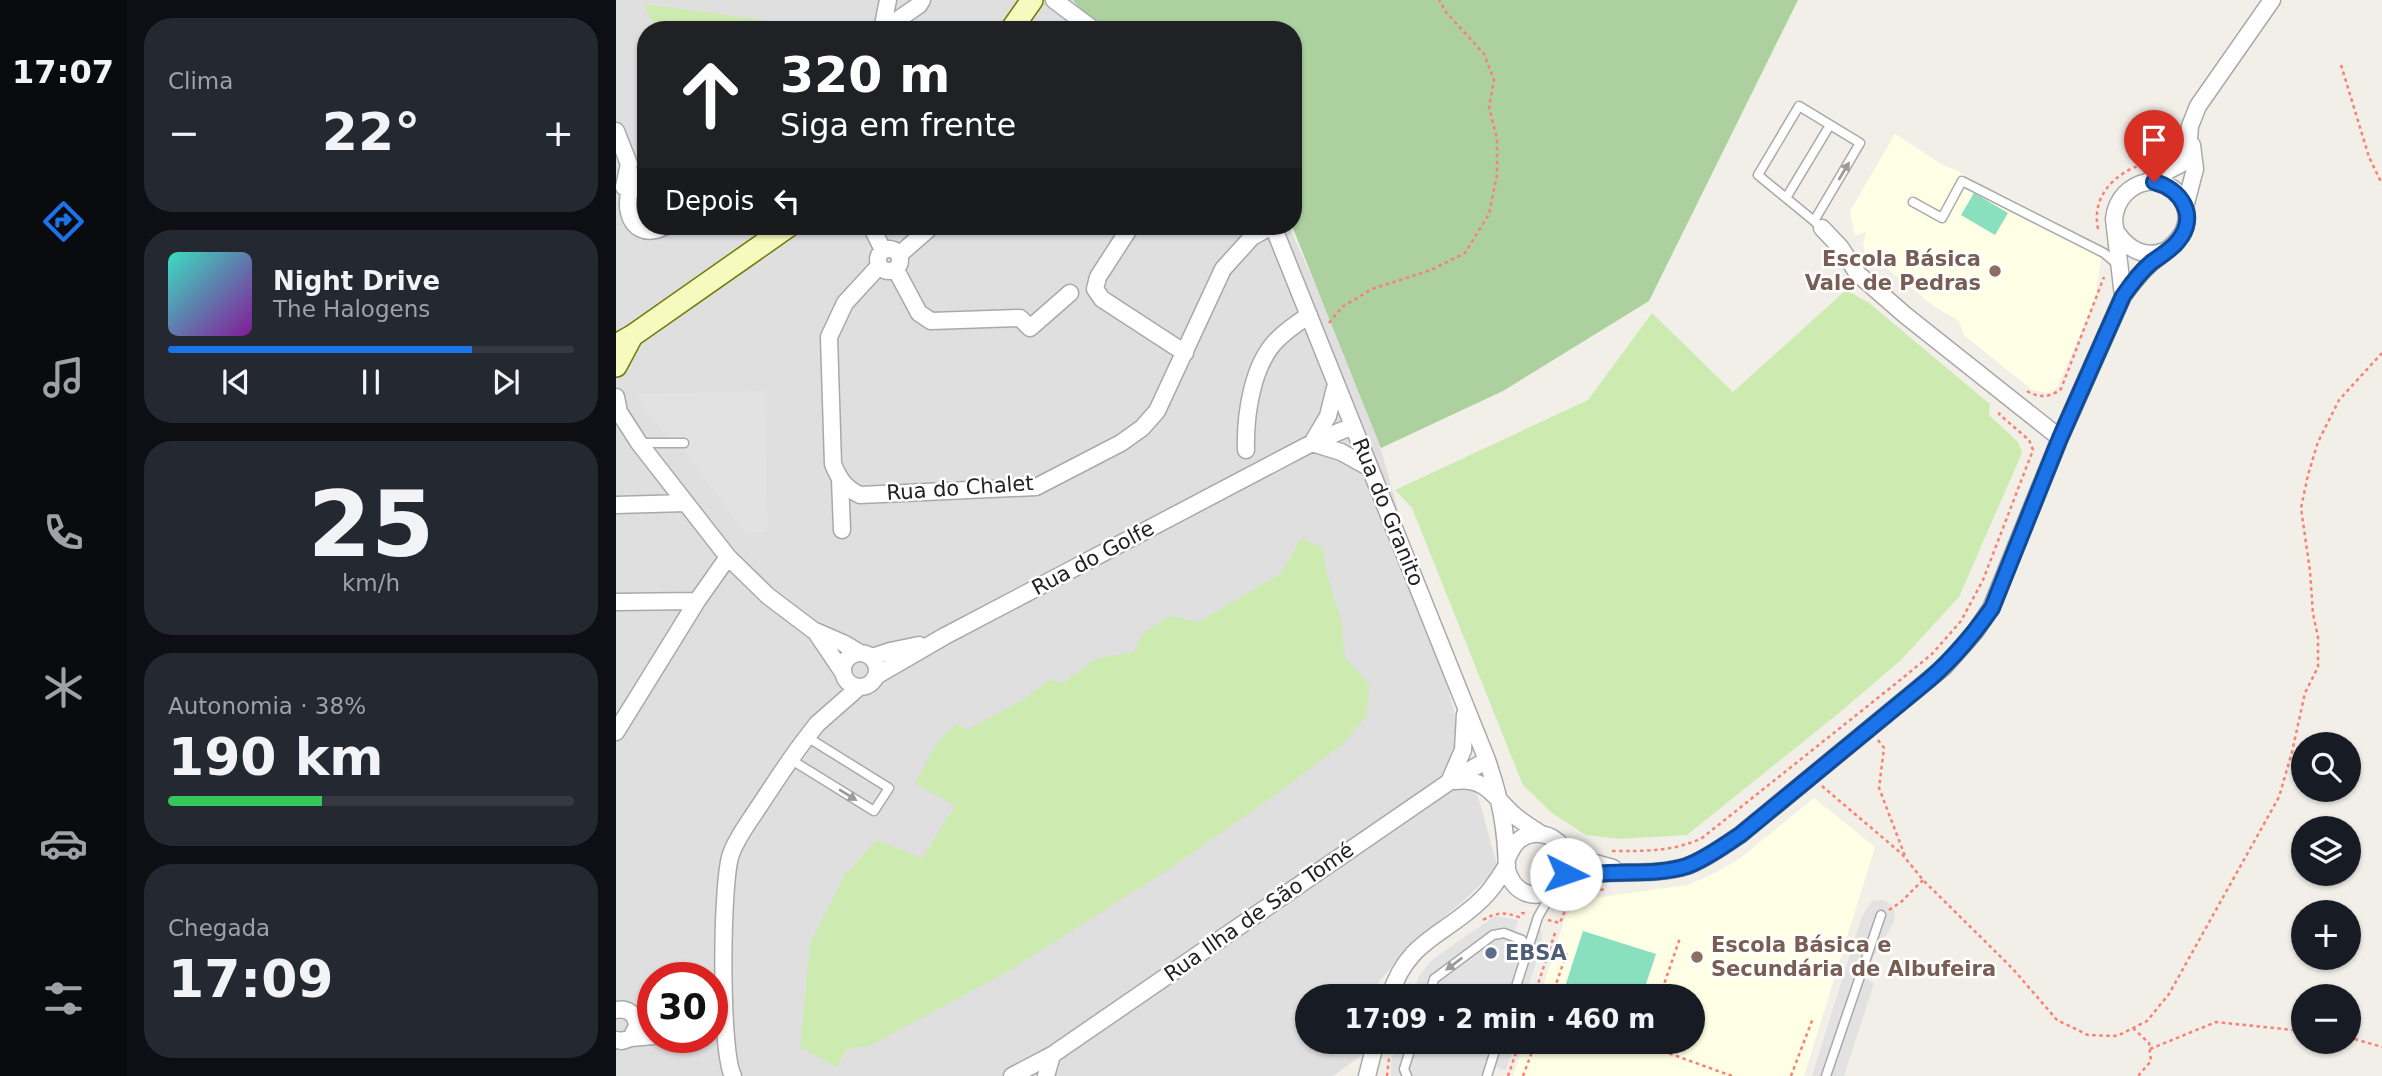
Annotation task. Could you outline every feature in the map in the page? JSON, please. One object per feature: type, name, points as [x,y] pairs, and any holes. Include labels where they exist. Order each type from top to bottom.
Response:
[{"type":"main road","points":[[1017,21],[1032,0]]},
{"type":"main road","points":[[616,366],[624,340],[776,235]]},
{"type":"street","points":[[884,21],[888,0]]},
{"type":"street","points":[[895,21],[922,0]]},
{"type":"street","points":[[1054,0],[1082,21]]},
{"type":"street","points":[[2123,296],[2122,268],[2114,219],[2120,198],[2127,190],[2180,164],[2188,153],[2190,126],[2198,106],[2272,0]]},
{"type":"street","points":[[1479,902],[1504,893],[1521,891],[1531,895],[1557,887],[1572,878],[1594,874],[1640,873],[1686,866],[1711,854],[1740,835],[1944,667],[1992,608],[2060,438],[2123,296],[2135,279],[2178,241],[2185,229],[2185,207],[2195,169],[2190,126]]},
{"type":"street","points":[[616,131],[629,164],[619,211]]},
{"type":"street","points":[[624,147],[637,162]]},
{"type":"street","points":[[619,211],[624,186],[637,176]]},
{"type":"street","points":[[2145,182],[2166,185],[2175,191],[2185,207]]},
{"type":"street","points":[[619,211],[637,228]]},
{"type":"street","points":[[619,211],[637,228]]},
{"type":"street","points":[[1818,225],[1840,247],[1858,274],[2060,438]]},
{"type":"street","points":[[2117,233],[2131,249],[2146,254],[2169,249]]},
{"type":"street","points":[[876,235],[883,250]]},
{"type":"street","points":[[900,254],[922,235]]},
{"type":"street","points":[[1125,235],[1098,277],[1095,289],[1102,299],[1185,353]]},
{"type":"street","name":"Rua do Chalet","points":[[839,479],[849,490],[860,495],[1036,486],[1121,443],[1142,428],[1157,411],[1223,269],[1256,235]]},
{"type":"street","name":"Rua do Granito","points":[[1276,235],[1487,760],[1506,825],[1507,862]]},
{"type":"street","points":[[842,530],[839,479],[833,464],[829,337],[845,303],[887,268],[901,263],[900,254],[892,248],[883,250],[878,257],[887,268],[919,313],[931,320],[1020,318],[1030,328],[1070,293]]},
{"type":"street","points":[[1247,450],[1247,411],[1261,363],[1279,337],[1309,315]]},
{"type":"street","points":[[1336,384],[1328,416],[1312,443],[1341,452],[1370,468]]},
{"type":"street","points":[[617,406],[639,443],[728,556],[768,596],[813,630],[826,644],[848,679]]},
{"type":"street","name":"Rua do Golfe","points":[[848,679],[869,685],[876,676],[945,636],[1312,443],[1353,425]]},
{"type":"street","points":[[616,505],[686,503]]},
{"type":"street","points":[[616,732],[728,556]]},
{"type":"street","points":[[616,602],[698,601]]},
{"type":"street","points":[[813,630],[866,655],[877,666],[876,676]]},
{"type":"street","points":[[721,962],[725,887],[731,855],[746,826],[790,759],[848,679],[849,656],[866,655],[945,636]]},
{"type":"street","points":[[1448,782],[1462,750],[1465,706]]},
{"type":"street","name":"Rua Ilha de São Tomé","points":[[1012,1076],[1052,1055],[1448,782],[1487,760]]},
{"type":"street","points":[[1448,782],[1470,779],[1486,787],[1500,799]]},
{"type":"street","name":"Rua do Granito","points":[[1500,799],[1512,813],[1541,834]]},
{"type":"street","points":[[1393,984],[1407,959],[1420,946],[1479,902],[1495,884],[1512,846],[1521,838],[1541,834],[1553,838],[1573,858],[1640,873]]},
{"type":"street","points":[[1557,887],[1566,874],[1567,860],[1561,845]]},
{"type":"street","points":[[1507,862],[1509,876],[1521,891]]},
{"type":"street","points":[[621,1040],[637,1030],[622,1011]]},
{"type":"street","points":[[724,1053],[733,1076]]},
{"type":"street","points":[[1367,1076],[1373,1054]]},
{"type":"street","points":[[1046,1076],[1052,1055]]},
{"type":"lane","points":[[1799,106],[1830,125],[1860,143],[1818,225],[1758,175],[1799,106]]},
{"type":"lane","points":[[1786,198],[1830,125]]},
{"type":"lane","points":[[1913,202],[1942,218],[1962,181],[2104,253],[2122,268]]},
{"type":"lane","points":[[639,443],[684,443]]},
{"type":"lane","points":[[790,759],[874,811],[889,788],[807,737]]},
{"type":"lane","points":[[1517,984],[1538,917],[1557,887]]},
{"type":"lane","points":[[1826,1076],[1881,915]]},
{"type":"lane","points":[[1433,984],[1434,979],[1493,935],[1504,933],[1522,940],[1527,952]]},
{"type":"lane","points":[[1407,1076],[1404,1069],[1409,1054]]},
{"type":"lane","points":[[1487,1076],[1495,1054]]},
{"type":"path","points":[[1317,336],[1342,307],[1372,289],[1431,270],[1465,253],[1489,214],[1497,174],[1497,139],[1489,107],[1494,80],[1484,54],[1446,12],[1439,0]]},
{"type":"path","points":[[2341,65],[2369,157],[2382,184]]},
{"type":"path","points":[[1607,851],[1672,849],[1702,838],[1932,654],[1947,638],[1975,599],[2033,450],[2029,440],[1999,414],[2020,386],[2038,396],[2055,394],[2060,390],[2104,279],[2104,253],[2097,222],[2102,193],[2121,173],[2147,163]]},
{"type":"path","points":[[1811,777],[1906,859],[1923,880],[2013,969],[2057,1020],[2088,1035],[2117,1036],[2147,1021],[2169,994],[2278,797],[2292,752],[2305,693],[2318,667],[2318,637],[2301,508],[2308,475],[2318,442],[2339,400],[2382,353]]},
{"type":"path","points":[[1870,729],[1884,748],[1879,788],[1906,859]]},
{"type":"path","points":[[1881,915],[1901,902],[1923,880]]},
{"type":"path","points":[[1538,984],[1556,930]]},
{"type":"path","points":[[1664,984],[1680,938]]},
{"type":"path","points":[[1556,984],[1567,952]]},
{"type":"path","points":[[1791,1076],[1813,1018]]},
{"type":"path","points":[[2150,1049],[2217,1022],[2291,1030]]},
{"type":"path","points":[[2133,1028],[2149,1043],[2150,1049],[2151,1061],[2138,1076]]},
{"type":"path","points":[[2361,1040],[2382,1046]]},
{"type":"path","points":[[1508,1076],[1515,1054]]},
{"type":"path","points":[[1524,1076],[1532,1054]]},
{"type":"path","points":[[1673,1054],[1732,1076]]},
{"type":"path","points":[[1387,1076],[1389,1055]]},
{"type":"shaded area","points":[[616,0],[1080,0],[1109,21],[637,21],[637,235],[1293,235],[1368,403],[1498,868],[1461,903],[1410,944],[1377,984],[1295,984],[1295,1054],[1362,1055],[1333,1076],[616,1076]]},
{"type":"shaded area","name":"Escola Básica Vale de Pedras","points":[[1895,134],[1988,190],[2004,195],[2098,244],[2101,259],[2095,299],[2058,386],[2049,393],[2032,390],[1964,335],[1959,321],[1935,307],[1865,251],[1863,245],[1866,232],[1855,236],[1850,211]]},
{"type":"shaded area","points":[[765,391],[767,532],[746,533],[683,450],[643,408],[638,394]]},
{"type":"shaded area","name":"Escola Básica e Secundária de Albufeira","points":[[1814,798],[1875,847],[1804,1076],[1513,1076],[1521,1054],[1705,1054],[1705,984],[1544,984],[1565,918],[1577,902],[1687,885],[1739,859]]},
{"type":"shaded area","points":[[1883,900],[1891,904],[1895,912],[1894,922],[1862,977],[1874,983],[1844,1076],[1812,1076],[1862,916],[1872,901]]},
{"type":"shaded area","name":"EBSA","points":[[1495,916],[1518,920],[1515,932],[1525,936],[1530,927],[1541,930],[1542,947],[1528,984],[1416,984],[1419,976],[1433,959]]},
{"type":"shaded area","points":[[1393,1054],[1511,1054],[1506,1070],[1496,1067],[1493,1076],[1391,1076]]},
{"type":"green space","points":[[1073,0],[1798,0],[1649,301],[1503,391],[1381,448],[1296,235],[1302,235],[1302,21],[1096,21],[1082,11]]},
{"type":"green space","points":[[644,4],[763,20],[762,21],[652,21]]},
{"type":"green space","points":[[1974,193],[2008,213],[1995,235],[1961,215]]},
{"type":"green space","points":[[1846,290],[1869,303],[1990,404],[1989,415],[2018,442],[2022,453],[1959,597],[1901,660],[1687,835],[1620,839],[1586,835],[1552,813],[1523,785],[1412,508],[1395,490],[1588,400],[1652,313],[1733,392]]},
{"type":"green space","points":[[1301,538],[1323,548],[1327,575],[1341,620],[1345,658],[1369,684],[1367,715],[1344,743],[1169,869],[1009,971],[869,1046],[847,1049],[836,1067],[800,1047],[810,944],[845,875],[877,840],[922,858],[955,806],[915,783],[939,740],[957,724],[967,730],[1022,700],[1049,680],[1063,683],[1096,659],[1133,652],[1145,631],[1171,616],[1199,622],[1281,573]]},
{"type":"green space","points":[[1583,931],[1656,954],[1646,984],[1566,984]]},
{"type":"place","name":"Escola Básica Vale de Pedras","points":[[1995,271]]},
{"type":"place","name":"EBSA","points":[[1491,953]]},
{"type":"place","name":"Escola Básica e Secundária de Albufeira","points":[[1697,957]]},
{"type":"route","points":[[1566,874],[1561,883],[1572,878],[1606,873],[1640,873],[1686,866],[1711,854],[1740,835],[1944,667],[1975,632],[1992,608],[2060,438],[2123,296],[2135,279],[2178,241],[2185,229],[2187,215],[2182,199],[2166,185],[2154,182]]}]
